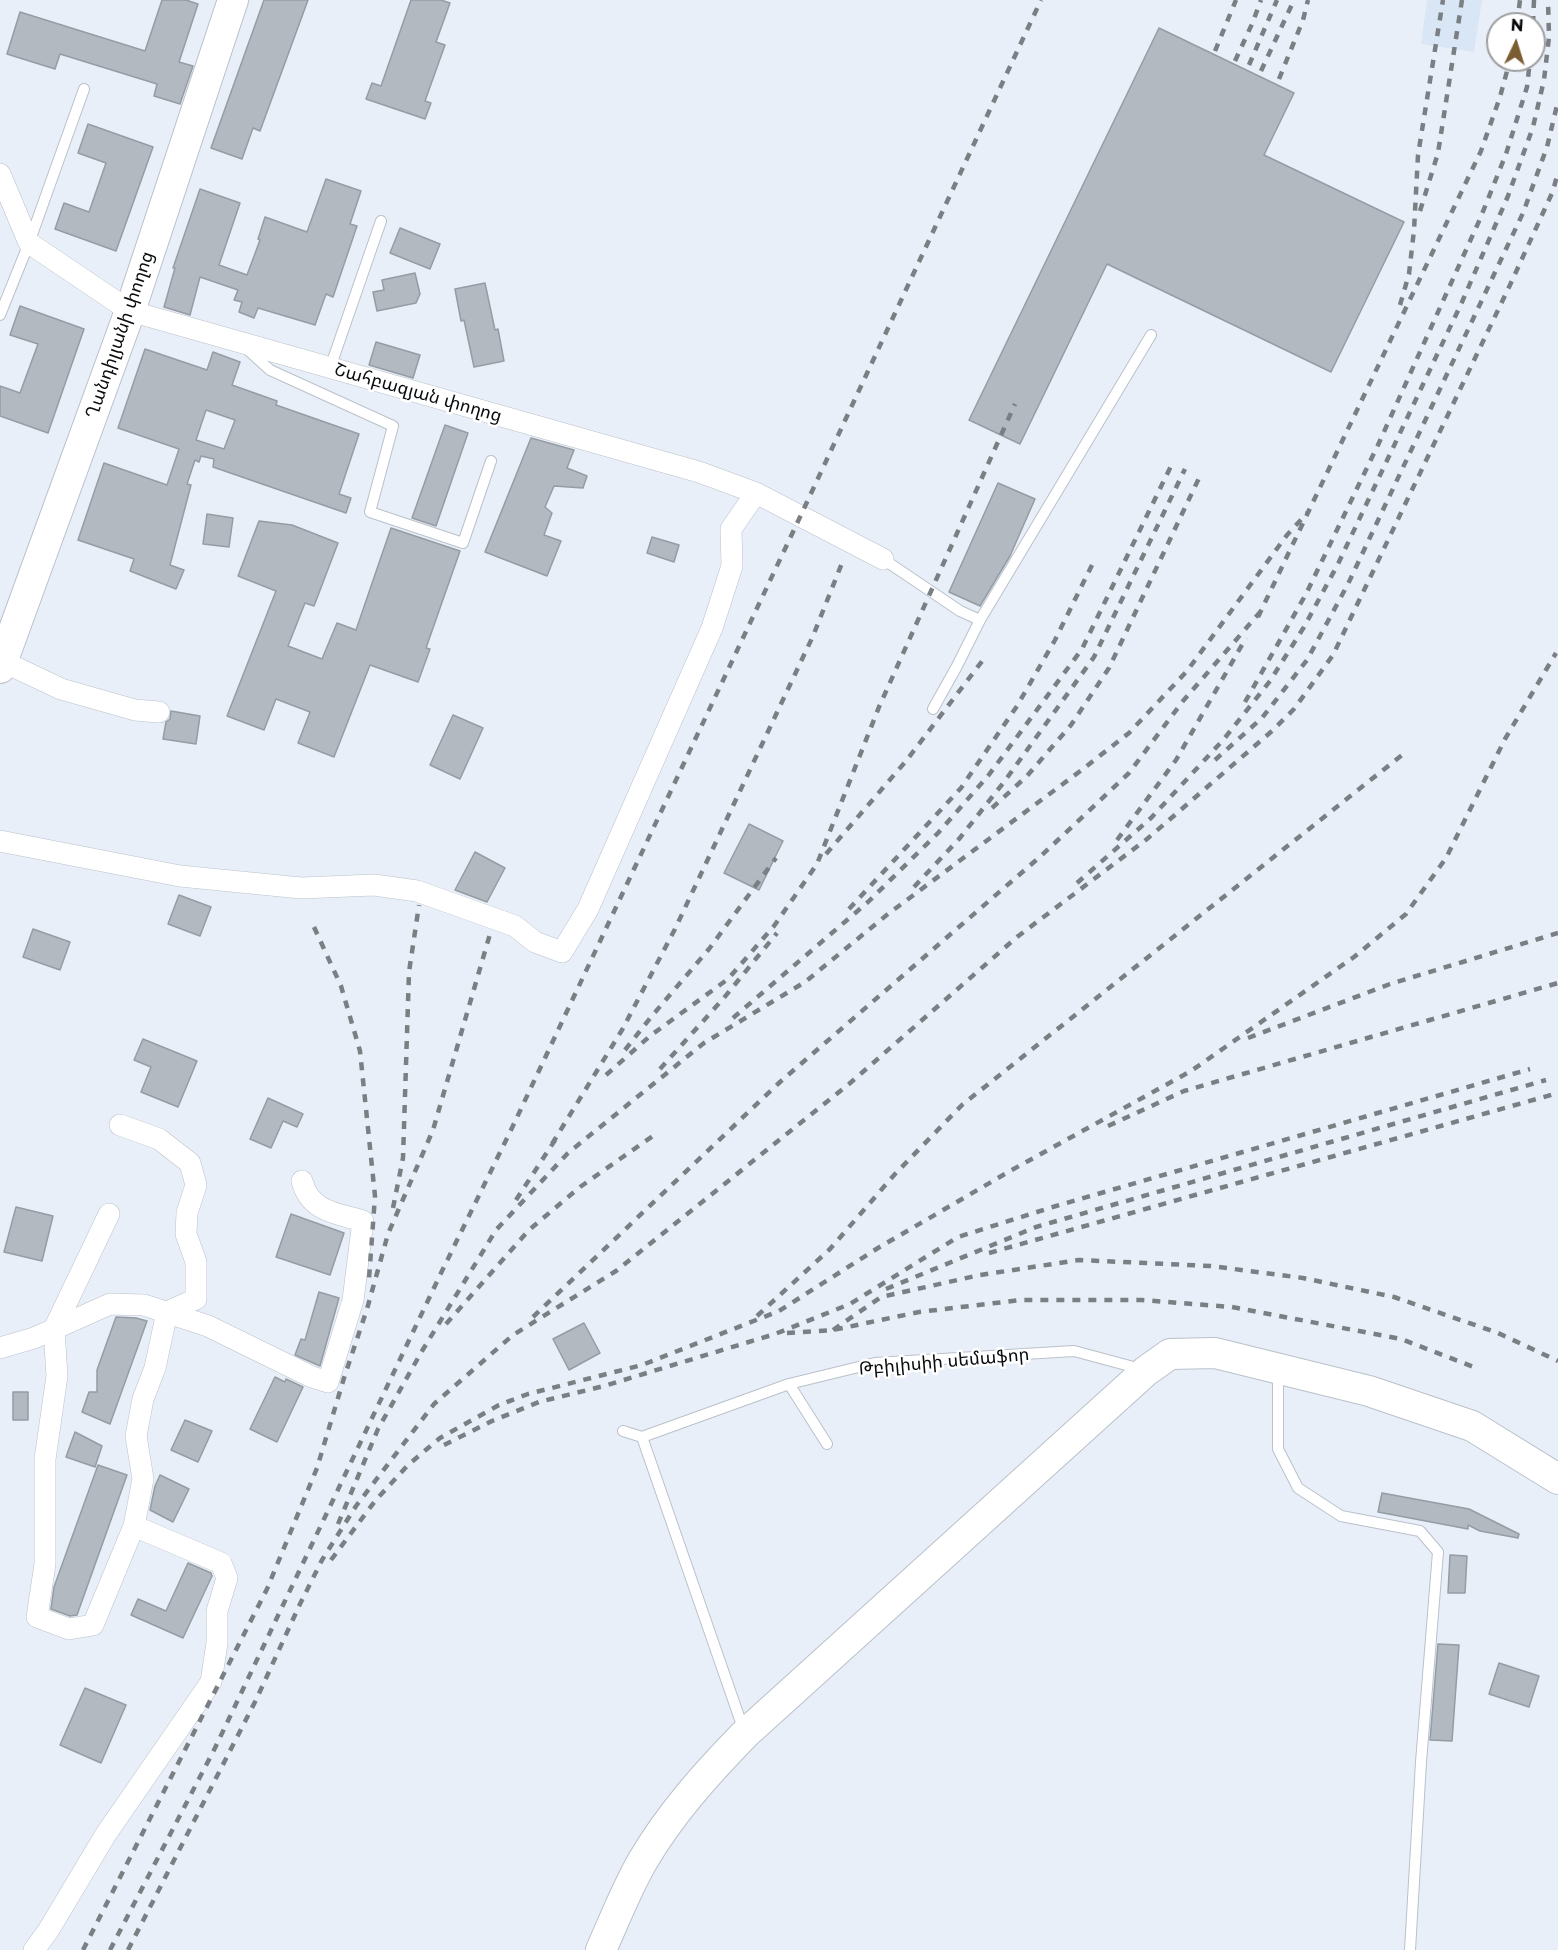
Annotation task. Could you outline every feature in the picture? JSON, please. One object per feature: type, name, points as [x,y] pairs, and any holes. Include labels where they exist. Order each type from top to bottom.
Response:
[{"type":"street","name":"Ղանդիլյանի փողոց","points":[[1,663],[130,311],[233,0]]},
{"type":"street","points":[[0,174],[29,243]]},
{"type":"street","name":"Շահբազյան փողոց","points":[[29,243],[130,311],[699,472],[756,493],[884,558]]},
{"type":"street","points":[[0,841],[180,876],[301,888],[374,885],[417,891],[515,926],[535,942],[562,952],[588,909],[712,628],[732,566],[731,529],[756,493]]},
{"type":"street","points":[[1,663],[61,689],[135,710],[159,712]]},
{"type":"street","points":[[120,1125],[159,1139],[190,1163],[196,1185],[187,1213],[186,1234],[196,1262],[196,1299],[167,1312]]},
{"type":"street","points":[[0,1348],[54,1329],[110,1304],[144,1305],[208,1326],[312,1377],[328,1382],[353,1300],[363,1221],[321,1208],[305,1193],[302,1181]]},
{"type":"street","points":[[109,1214],[54,1329],[57,1376],[45,1460],[45,1564],[36,1617],[69,1629],[93,1625],[134,1527],[143,1479],[136,1436],[143,1399],[155,1368],[167,1312]]},
{"type":"street","points":[[601,1950],[640,1865],[667,1822],[706,1774],[745,1734],[1146,1371],[1170,1354],[1215,1353],[1369,1391],[1472,1426],[1558,1479]]},
{"type":"street","points":[[34,1950],[48,1931],[106,1834],[211,1682],[217,1643],[217,1611],[227,1578],[221,1563],[134,1527]]},
{"type":"lane","points":[[0,315],[29,243],[84,88]]},
{"type":"lane","points":[[330,368],[381,221]]},
{"type":"lane","points":[[933,709],[980,620],[1151,335]]},
{"type":"lane","points":[[241,343],[270,370],[393,426],[370,512],[463,543],[490,461]]},
{"type":"lane","points":[[884,558],[960,611],[980,620]]},
{"type":"lane","name":"Թբիլիսիի սեմաֆոր","points":[[642,1437],[789,1384],[875,1364],[1074,1351],[1146,1371]]},
{"type":"lane","points":[[1278,1368],[1278,1449],[1298,1488],[1341,1516],[1420,1531],[1438,1552],[1421,1762],[1410,1950]]},
{"type":"lane","points":[[789,1384],[827,1444]]},
{"type":"lane","points":[[623,1431],[642,1437],[745,1734]]},
{"type":"shaded area","points":[[1427,0],[1482,0],[1474,52],[1421,44]]},
{"type":"building","points":[[162,0],[186,0],[198,4],[179,62],[193,66],[180,104],[154,96],[157,84],[60,54],[55,69],[7,54],[20,12],[145,51]]},
{"type":"building","points":[[264,0],[308,0],[260,131],[253,128],[242,159],[211,148]]},
{"type":"building","points":[[411,0],[441,0],[450,3],[436,42],[445,45],[425,101],[431,103],[425,119],[366,99],[372,83],[381,86]]},
{"type":"building","points":[[1159,28],[1294,93],[1264,155],[1404,222],[1331,372],[1107,264],[1020,444],[969,420]]},
{"type":"building","points":[[88,124],[153,147],[116,251],[55,229],[64,203],[89,212],[106,163],[78,153]]},
{"type":"building","points":[[326,179],[361,191],[350,224],[357,226],[333,297],[326,294],[315,325],[258,308],[254,318],[239,312],[242,302],[234,300],[238,290],[200,277],[190,315],[164,307],[175,268],[173,268],[200,189],[240,203],[219,265],[247,275],[260,240],[258,239],[265,217],[307,232]]},
{"type":"building","points":[[400,228],[440,244],[430,269],[390,253]]},
{"type":"building","points":[[415,273],[420,294],[416,303],[377,311],[373,292],[384,290],[382,280]]},
{"type":"building","points":[[485,283],[504,361],[474,367],[455,289]]},
{"type":"building","points":[[20,306],[84,329],[48,433],[0,416],[0,386],[20,393],[38,344],[10,335]]},
{"type":"building","points":[[376,342],[420,355],[413,378],[369,365]]},
{"type":"building","points":[[145,349],[207,370],[213,352],[240,362],[232,385],[277,401],[276,405],[359,434],[339,494],[351,498],[346,513],[213,467],[214,459],[201,456],[199,462],[195,460],[187,484],[191,485],[170,565],[184,570],[176,589],[130,571],[134,559],[78,540],[104,463],[167,485],[179,449],[118,428]],"holes":[[[206,410],[235,420],[224,449],[196,440]]]},
{"type":"building","points":[[445,425],[468,433],[436,526],[412,518]]},
{"type":"building","points":[[531,438],[574,450],[567,468],[587,476],[583,488],[554,486],[545,507],[552,513],[544,535],[561,541],[547,576],[485,552]]},
{"type":"building","points":[[998,483],[1035,499],[1010,556],[980,606],[949,592]]},
{"type":"building","points":[[207,514],[233,518],[229,547],[203,544]]},
{"type":"building","points":[[259,521],[292,525],[338,543],[314,606],[305,603],[288,646],[322,659],[337,623],[356,630],[391,528],[460,551],[426,648],[430,649],[418,682],[370,665],[334,757],[298,743],[310,712],[276,699],[264,730],[227,716],[276,591],[238,576]]},
{"type":"building","points":[[652,537],[679,545],[674,562],[647,553]]},
{"type":"building","points":[[171,711],[200,716],[196,744],[163,739]]},
{"type":"building","points":[[453,715],[483,728],[460,779],[430,765]]},
{"type":"building","points":[[749,824],[783,841],[759,890],[724,873]]},
{"type":"building","points":[[475,852],[505,868],[487,902],[455,890]]},
{"type":"building","points":[[179,895],[211,907],[200,936],[168,924]]},
{"type":"building","points":[[33,929],[70,942],[60,970],[23,957]]},
{"type":"building","points":[[143,1039],[197,1061],[178,1107],[141,1092],[151,1067],[134,1060]]},
{"type":"building","points":[[268,1098],[303,1114],[297,1127],[283,1121],[271,1148],[250,1139]]},
{"type":"building","points":[[16,1207],[53,1216],[42,1261],[4,1252]]},
{"type":"building","points":[[291,1214],[344,1233],[330,1275],[276,1257]]},
{"type":"building","points":[[319,1292],[339,1298],[320,1366],[295,1355],[301,1339],[305,1340]]},
{"type":"building","points":[[116,1317],[147,1321],[110,1424],[82,1412],[89,1392],[97,1392],[97,1370]]},
{"type":"building","points":[[584,1323],[600,1353],[569,1370],[553,1339]]},
{"type":"building","points":[[275,1377],[285,1382],[286,1379],[303,1387],[277,1442],[250,1429]]},
{"type":"building","points":[[13,1392],[28,1392],[28,1420],[13,1420]]},
{"type":"building","points":[[185,1420],[212,1431],[198,1462],[171,1450]]},
{"type":"building","points":[[75,1432],[102,1446],[95,1467],[66,1457]]},
{"type":"building","points":[[98,1465],[127,1475],[77,1615],[70,1616],[51,1609],[54,1587]]},
{"type":"building","points":[[160,1475],[189,1489],[173,1522],[150,1510]]},
{"type":"building","points":[[1382,1493],[1469,1509],[1519,1534],[1518,1538],[1480,1531],[1468,1525],[1468,1529],[1378,1512]]},
{"type":"building","points":[[1450,1555],[1467,1556],[1465,1593],[1448,1593]]},
{"type":"building","points":[[188,1563],[211,1573],[212,1576],[183,1638],[131,1615],[138,1599],[166,1611]]},
{"type":"building","points":[[1438,1644],[1459,1645],[1452,1741],[1430,1740]]},
{"type":"building","points":[[1499,1663],[1539,1676],[1529,1707],[1489,1694]]},
{"type":"building","points":[[85,1688],[126,1705],[101,1763],[60,1745]]},
{"type":"railway","points":[[110,1950],[215,1748],[511,1130],[1041,0]]},
{"type":"railway","points":[[1215,51],[1236,0]]},
{"type":"railway","points":[[1235,61],[1261,0]]},
{"type":"railway","points":[[1249,65],[1277,0]]},
{"type":"railway","points":[[1261,71],[1294,0]]},
{"type":"railway","points":[[1279,79],[1303,20],[1308,0]]},
{"type":"railway","points":[[1400,305],[1409,274],[1418,155],[1443,0]]},
{"type":"railway","points":[[1420,211],[1438,153],[1462,0]]},
{"type":"railway","points":[[1518,12],[1520,0]]},
{"type":"railway","points":[[1534,0],[1534,12]]},
{"type":"railway","points":[[1077,883],[1151,818],[1224,739],[1270,681],[1304,627],[1338,564],[1462,302],[1508,196],[1533,127],[1544,80],[1549,37],[1548,0]]},
{"type":"railway","points":[[1258,617],[1481,151],[1507,72]]},
{"type":"railway","points":[[1245,702],[1306,594],[1378,445],[1480,219],[1506,154],[1527,87],[1529,72]]},
{"type":"railway","points":[[1215,760],[1262,718],[1307,660],[1348,584],[1523,213],[1547,147],[1558,101]]},
{"type":"railway","points":[[128,1950],[256,1700],[322,1560],[356,1506],[434,1404],[513,1335],[616,1271],[849,1084],[1017,937],[1147,839],[1272,731],[1294,709],[1333,655],[1510,285],[1553,191],[1558,172]]},
{"type":"railway","points":[[606,1075],[650,1036],[728,979],[774,926],[817,864],[879,707],[1015,404]]},
{"type":"railway","points":[[733,1018],[868,902],[938,833],[988,776],[1082,649],[1172,464]]},
{"type":"railway","points":[[914,887],[959,839],[1004,782],[1094,657],[1185,469]]},
{"type":"railway","points":[[992,808],[1027,776],[1071,725],[1109,668],[1200,476]]},
{"type":"railway","points":[[338,1524],[378,1429],[422,1351],[496,1230],[568,1153],[704,1043],[805,982],[888,914],[1129,733],[1187,671],[1287,535],[1309,511]]},
{"type":"railway","points":[[552,1144],[622,1030],[675,929],[813,636],[844,558]]},
{"type":"railway","points":[[849,909],[961,788],[1017,706],[1055,640],[1093,563]]},
{"type":"railway","points":[[533,1317],[780,1082],[1042,855],[1129,773],[1183,701],[1261,611]]},
{"type":"railway","points":[[1117,840],[1176,760],[1246,638]]},
{"type":"railway","points":[[331,1560],[375,1501],[408,1465],[440,1438],[499,1405],[528,1394],[642,1365],[779,1311],[878,1248],[1010,1171],[1191,1071],[1354,957],[1406,914],[1446,858],[1505,739],[1556,653]]},
{"type":"railway","points":[[826,854],[906,761],[986,656]]},
{"type":"railway","points":[[757,1316],[830,1249],[895,1174],[962,1105],[1402,755]]},
{"type":"railway","points":[[625,1050],[709,949],[776,858]]},
{"type":"railway","points":[[393,1208],[403,1158],[409,972],[419,905]]},
{"type":"railway","points":[[314,927],[341,986],[360,1051],[375,1196],[369,1279]]},
{"type":"railway","points":[[660,1069],[723,999],[777,933]]},
{"type":"railway","points":[[1248,1038],[1390,984],[1558,933]]},
{"type":"railway","points":[[83,1950],[267,1589],[317,1468],[388,1234],[433,1130],[490,934]]},
{"type":"railway","points":[[1108,1126],[1184,1091],[1558,983]]},
{"type":"railway","points":[[444,1445],[492,1421],[539,1402],[604,1386],[775,1334],[850,1304],[958,1237],[1056,1206],[1530,1069]]},
{"type":"railway","points":[[886,1289],[1036,1227],[1546,1080]]},
{"type":"railway","points":[[989,1253],[1558,1093]]},
{"type":"railway","points":[[446,1324],[529,1230],[580,1187],[657,1133]]},
{"type":"railway","points":[[516,1200],[557,1137]]},
{"type":"railway","points":[[833,1330],[881,1297],[980,1275],[1079,1260],[1211,1266],[1303,1278],[1394,1297],[1498,1333],[1558,1361]]},
{"type":"railway","points":[[787,1333],[833,1330],[919,1312],[1021,1300],[1142,1300],[1232,1307],[1401,1339],[1479,1369]]}]
